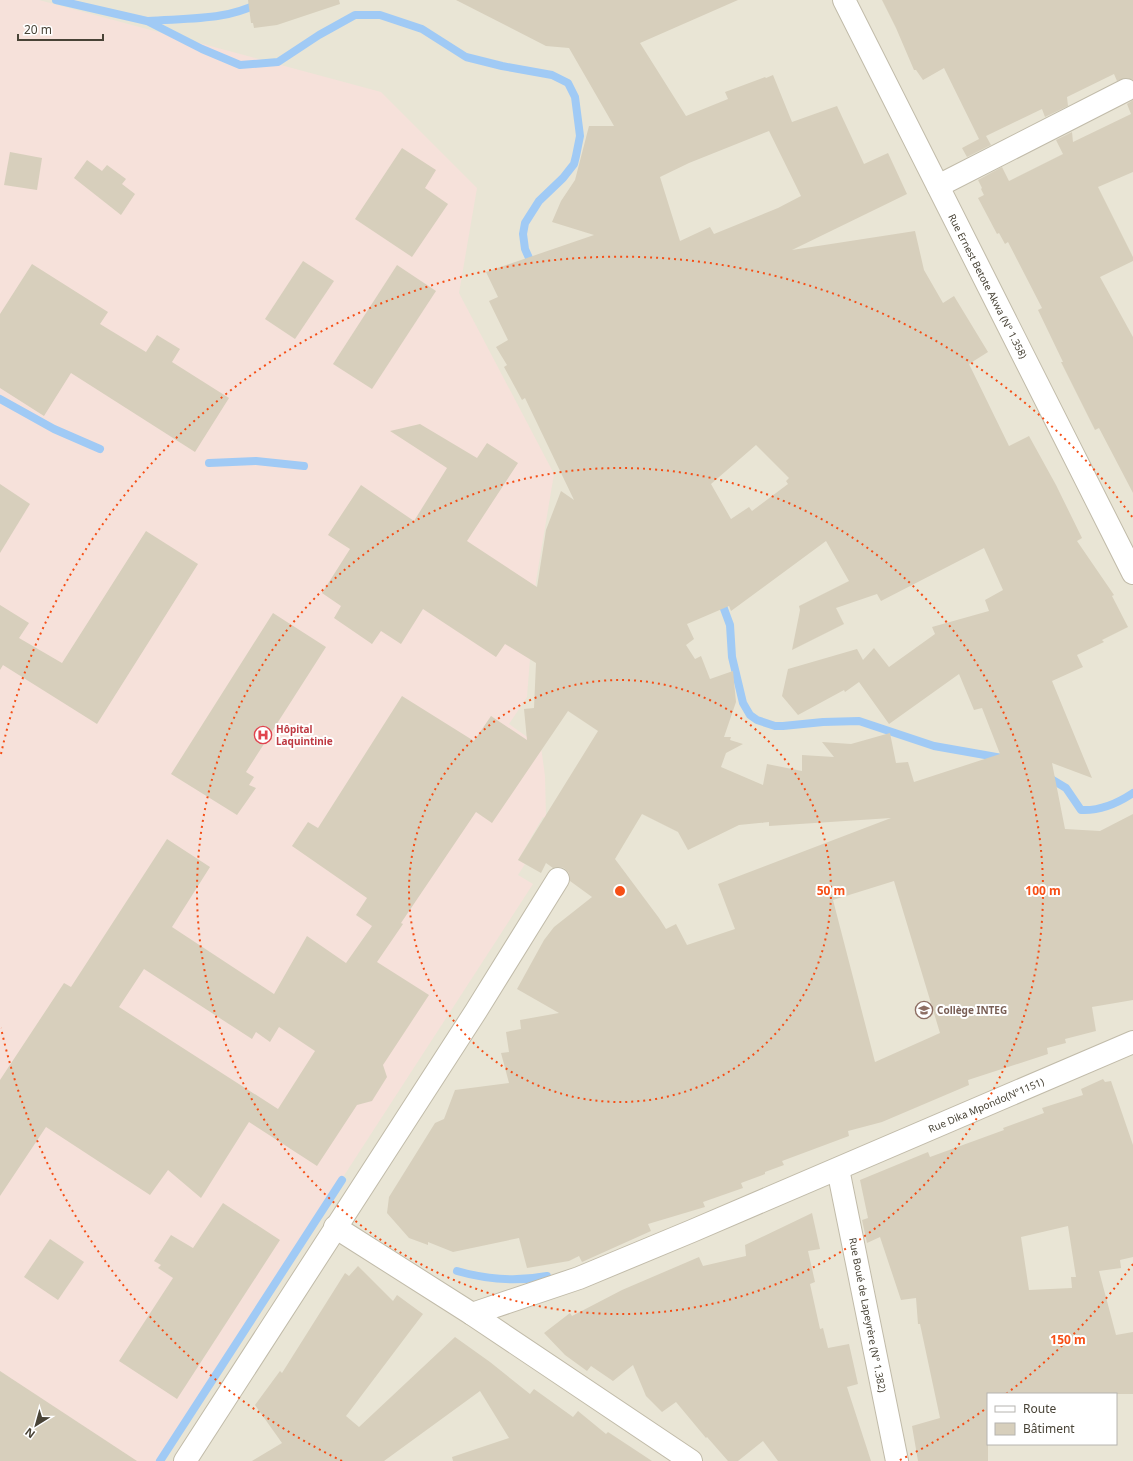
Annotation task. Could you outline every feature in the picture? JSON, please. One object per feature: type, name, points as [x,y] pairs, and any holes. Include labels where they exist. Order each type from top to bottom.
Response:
[{"type":"street","name":"Rue Ernest Betote Akwa (N° 1.358)","points":[[844,0],[1133,573]]},
{"type":"street","points":[[938,186],[1126,90]]},
{"type":"street","points":[[186,1461],[335,1227],[472,1017],[558,879]]},
{"type":"street","name":"Rue Dika Mpondo(N°1151)","points":[[472,1314],[579,1278],[838,1169],[1133,1042]]},
{"type":"street","name":"Rue Boué de Lapeyrère (N° 1.382)","points":[[838,1169],[897,1461]]},
{"type":"street","points":[[335,1227],[472,1314],[691,1461]]},
{"type":"shaded area","points":[[0,0],[1133,0],[1133,1461],[0,1461]]},
{"type":"shaded area","name":"Hôpital Laquintinie","points":[[0,0],[39,0],[381,92],[477,188],[459,293],[554,474],[536,581],[527,697],[509,724],[541,747],[545,776],[546,817],[545,819],[543,817],[518,860],[525,864],[518,875],[533,884],[159,1461],[0,1461]]},
{"type":"building","points":[[248,0],[339,0],[340,4],[277,25],[254,28],[253,23],[251,23]]},
{"type":"building","points":[[456,0],[738,0],[640,43],[686,116],[728,99],[725,92],[773,75],[792,122],[837,106],[864,164],[888,153],[907,194],[792,250],[915,231],[924,270],[943,303],[954,296],[988,352],[969,364],[1009,446],[1029,436],[1056,485],[1082,538],[1077,541],[1114,595],[1112,596],[1128,627],[1102,640],[1104,642],[1077,655],[1083,667],[1052,681],[1092,778],[1052,763],[1065,829],[1100,831],[1133,814],[1133,1000],[1092,1007],[1096,1031],[1065,1039],[1066,1043],[1047,1048],[1048,1054],[968,1080],[969,1085],[882,1122],[848,1131],[849,1136],[782,1161],[784,1165],[741,1183],[743,1188],[703,1202],[705,1207],[648,1224],[651,1231],[582,1262],[579,1256],[569,1261],[527,1268],[519,1238],[453,1252],[428,1242],[428,1245],[409,1238],[387,1213],[389,1197],[435,1123],[444,1119],[455,1090],[509,1083],[501,1053],[509,1052],[506,1032],[521,1029],[520,1020],[559,1013],[517,989],[544,940],[554,927],[592,897],[570,881],[569,873],[564,868],[553,868],[546,863],[541,873],[518,860],[598,731],[568,711],[492,823],[476,812],[401,923],[403,924],[377,962],[429,995],[383,1065],[387,1077],[372,1101],[357,1105],[317,1166],[249,1122],[201,1198],[168,1170],[150,1195],[46,1127],[0,1196],[0,1080],[64,983],[71,987],[167,839],[210,867],[172,927],[274,994],[307,936],[346,963],[372,926],[356,915],[367,898],[292,846],[308,822],[318,828],[402,696],[474,741],[491,716],[527,740],[524,709],[534,708],[536,663],[505,644],[496,657],[423,609],[401,644],[381,631],[372,644],[334,618],[341,606],[322,593],[350,549],[328,535],[361,485],[414,521],[447,468],[390,431],[420,424],[477,458],[487,443],[518,463],[467,541],[537,587],[546,530],[561,491],[574,500],[525,398],[522,400],[504,367],[507,365],[496,347],[508,340],[489,301],[498,297],[486,272],[594,235],[552,222],[561,201],[575,180],[589,126],[614,126],[569,48],[546,46]],"holes":[[[769,131],[801,196],[778,208],[714,234],[710,227],[680,241],[660,177],[689,163]],[[756,445],[789,478],[786,481],[788,484],[752,511],[749,507],[731,519],[711,484]],[[826,541],[849,581],[799,606],[800,610],[792,650],[844,624],[836,608],[877,594],[881,601],[984,548],[1003,590],[985,600],[989,611],[932,627],[935,634],[889,667],[874,648],[863,660],[857,649],[788,669],[782,696],[798,715],[844,690],[845,692],[859,682],[889,724],[959,674],[974,710],[982,708],[1000,754],[914,782],[908,762],[896,763],[890,733],[851,744],[822,742],[834,757],[802,755],[802,771],[767,764],[763,785],[721,767],[726,753],[743,744],[730,740],[731,737],[724,737],[736,702],[733,671],[710,679],[701,656],[695,659],[686,645],[694,639],[687,624],[729,606],[731,611]],[[642,814],[678,832],[688,850],[739,825],[769,822],[769,826],[891,818],[718,884],[735,929],[687,945],[676,924],[666,929],[615,859]],[[894,881],[940,1033],[875,1062],[833,900]],[[144,969],[252,1039],[256,1032],[270,1042],[279,1027],[315,1051],[278,1109],[119,1007]]]},
{"type":"building","points":[[882,0],[1133,0],[1133,80],[1126,78],[1117,81],[1114,74],[1067,97],[1068,106],[1045,117],[1042,109],[986,136],[991,145],[967,157],[962,148],[979,139],[944,68],[923,80],[916,70],[914,70]]},
{"type":"building","points":[[1133,100],[1133,172],[1098,187],[1133,257],[1133,261],[1100,277],[1133,337],[1133,493],[1099,428],[1095,430],[1061,362],[1063,362],[1038,310],[1042,308],[1008,242],[1005,244],[999,233],[997,234],[978,198],[984,195],[978,180],[1002,167],[1009,181],[1063,154],[1056,140],[1072,132],[1073,142],[1131,114],[1127,104]]},
{"type":"building","points":[[402,148],[436,170],[425,188],[448,204],[412,257],[355,219]]},
{"type":"building","points":[[10,152],[42,158],[37,190],[4,185]]},
{"type":"building","points":[[87,160],[102,171],[107,165],[126,179],[122,184],[135,194],[121,215],[74,178]]},
{"type":"building","points":[[303,261],[334,281],[295,339],[265,319]]},
{"type":"building","points":[[32,264],[108,312],[100,324],[146,352],[157,335],[180,349],[172,362],[229,398],[195,452],[71,373],[44,416],[0,388],[0,314]]},
{"type":"building","points":[[397,265],[436,291],[372,389],[333,364]]},
{"type":"building","points":[[0,484],[30,504],[0,553]]},
{"type":"building","points":[[146,531],[198,564],[97,724],[3,665],[0,670],[0,605],[29,623],[19,638],[62,663]]},
{"type":"building","points":[[273,613],[326,647],[246,772],[254,777],[249,785],[256,788],[237,815],[171,774]]},
{"type":"building","points":[[1103,1079],[1105,1082],[1111,1081],[1133,1145],[1133,1257],[1120,1260],[1121,1268],[1099,1271],[1116,1335],[1133,1332],[1133,1394],[987,1393],[988,1461],[918,1461],[912,1426],[940,1418],[920,1324],[918,1324],[916,1298],[901,1300],[880,1237],[867,1243],[862,1220],[868,1218],[860,1180],[928,1152],[930,1157],[1004,1130],[1003,1128],[1044,1113],[1042,1108],[1083,1095],[1081,1089]],"holes":[[[1068,1226],[1076,1277],[1071,1277],[1072,1288],[1029,1290],[1021,1237]]]},
{"type":"building","points":[[223,1203],[280,1240],[177,1399],[119,1361],[173,1278],[158,1268],[161,1265],[154,1261],[171,1235],[193,1248]]},
{"type":"building","points":[[812,1213],[820,1249],[808,1251],[815,1282],[810,1284],[820,1329],[823,1328],[828,1348],[849,1344],[858,1384],[847,1387],[871,1461],[778,1461],[763,1441],[738,1461],[728,1461],[707,1437],[706,1438],[676,1402],[662,1412],[646,1396],[633,1365],[613,1381],[591,1366],[587,1371],[565,1355],[544,1333],[570,1313],[572,1316],[622,1290],[699,1257],[703,1266],[746,1256],[745,1245]]},
{"type":"building","points":[[50,1239],[84,1262],[58,1300],[24,1277]]},
{"type":"building","points":[[358,1266],[393,1301],[397,1295],[423,1314],[346,1416],[359,1427],[455,1337],[490,1362],[530,1394],[534,1389],[573,1417],[578,1411],[606,1434],[608,1432],[652,1461],[453,1461],[452,1457],[509,1438],[480,1391],[384,1461],[252,1461],[282,1443],[255,1405],[280,1371],[282,1373],[345,1273],[349,1276]]},
{"type":"building","points":[[0,1371],[137,1461],[0,1461]]},
{"type":"waterway","points":[[56,0],[147,21],[202,49],[240,65],[278,62],[319,35],[355,15],[380,15],[422,29],[466,57],[502,66],[552,75],[568,83],[575,97],[580,136],[574,164],[563,178],[539,201],[525,223],[523,234],[525,249],[529,258],[535,265]]},
{"type":"waterway","points":[[148,21],[193,19],[223,15],[251,7],[264,0]]},
{"type":"waterway","points":[[0,399],[54,429],[100,449]]},
{"type":"waterway","points":[[209,463],[256,461],[304,466]]},
{"type":"waterway","points":[[720,598],[730,625],[732,657],[743,703],[750,715],[757,720],[775,726],[859,721],[934,746],[1002,758]]},
{"type":"waterway","points":[[1046,776],[1066,788],[1081,810],[1108,806],[1133,793]]},
{"type":"waterway","points":[[160,1461],[342,1180]]},
{"type":"waterway","points":[[457,1271],[502,1279],[524,1279],[547,1276]]},
{"type":"place","name":"Hôpital Laquintinie","points":[[263,735]]},
{"type":"place","name":"Collège INTEG","points":[[924,1010]]}]
